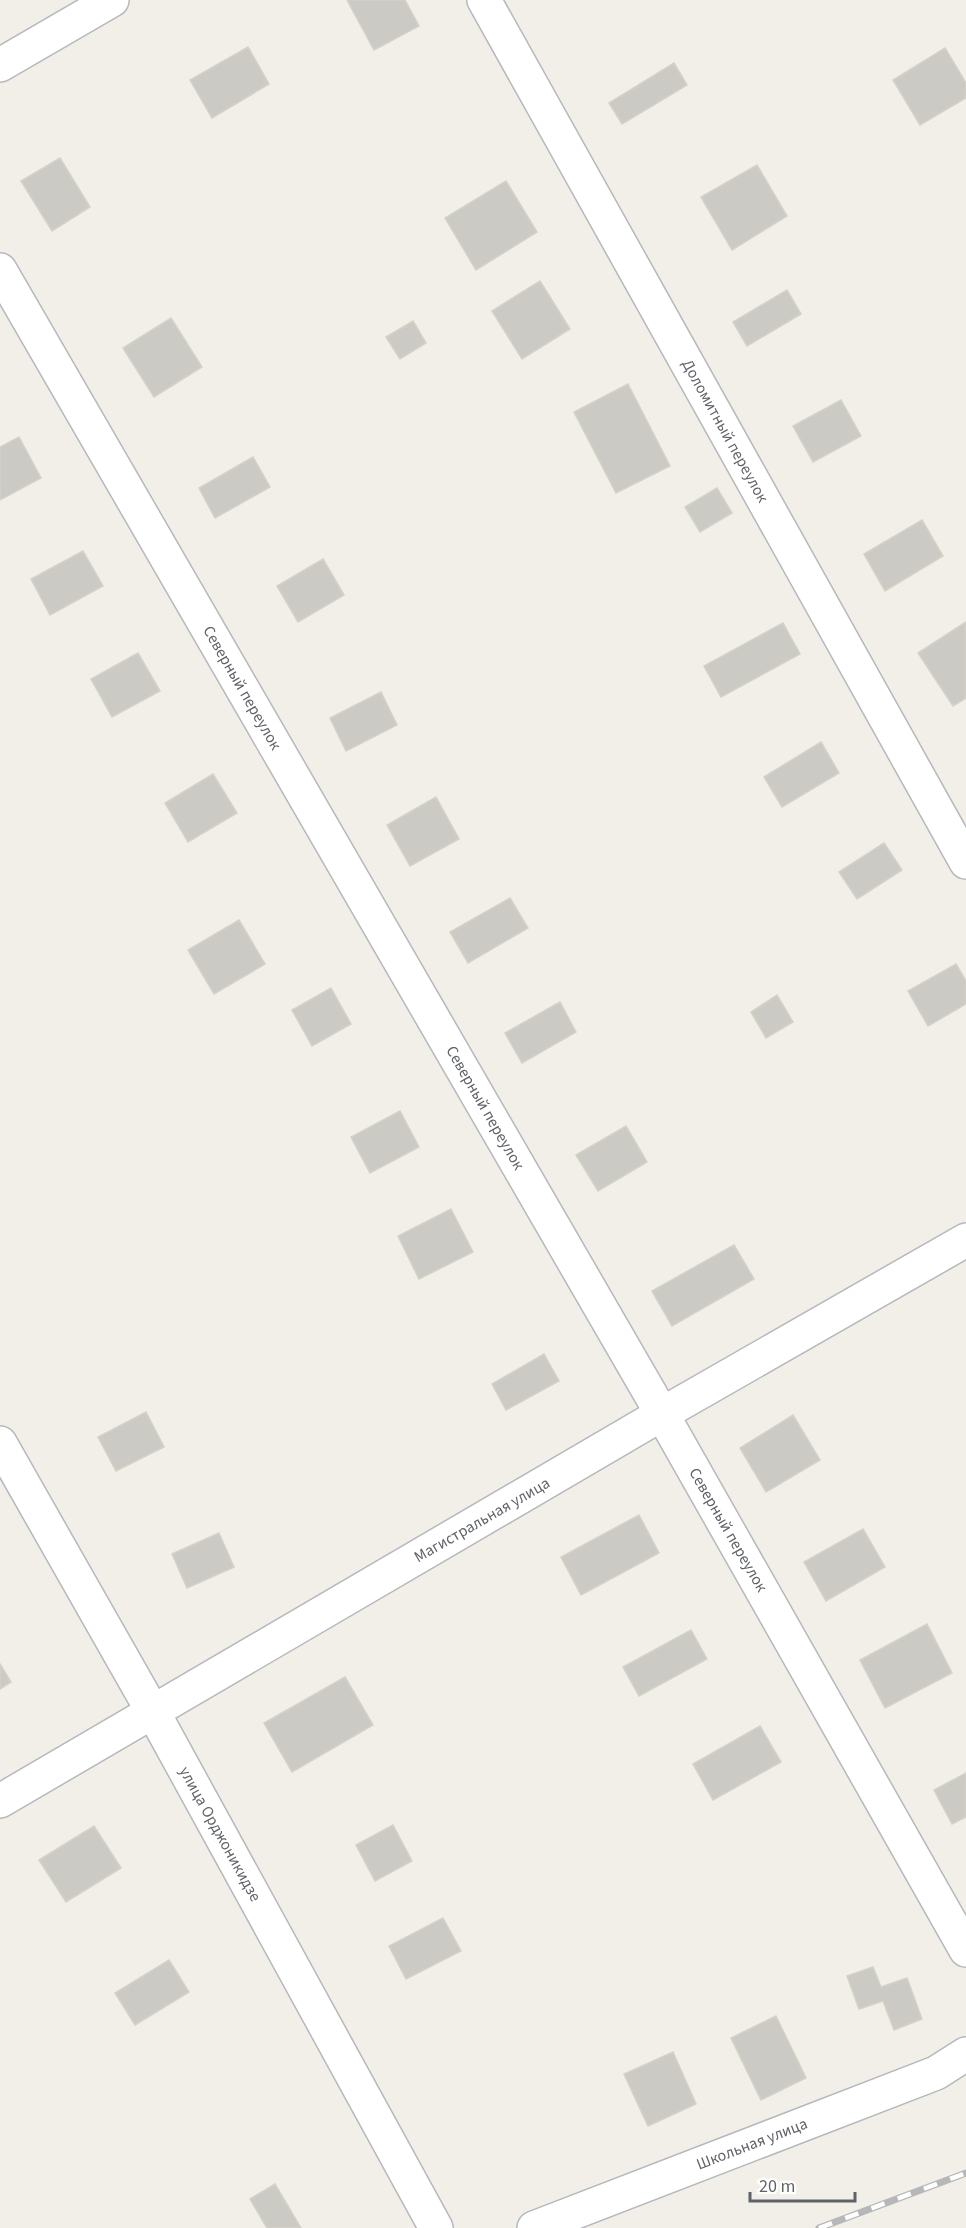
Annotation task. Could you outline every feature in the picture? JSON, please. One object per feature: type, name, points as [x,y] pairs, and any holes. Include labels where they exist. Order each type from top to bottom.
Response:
[{"type":"street","points":[[0,65],[112,0]]},
{"type":"street","name":"Доломитный переулок","points":[[484,0],[966,862]]},
{"type":"street","name":"Северный переулок","points":[[0,270],[662,1414],[966,1950]]},
{"type":"street","name":"Магистральная улица","points":[[0,1801],[662,1414],[966,1240]]},
{"type":"street","name":"улица Орджоникидзе","points":[[0,1443],[153,1712],[436,2228]]},
{"type":"street","name":"Школьная улица","points":[[534,2228],[936,2073],[966,2054]]},
{"type":"building","points":[[347,0],[405,0],[419,26],[374,50]]},
{"type":"building","points":[[248,47],[269,84],[212,118],[190,80]]},
{"type":"building","points":[[945,48],[966,83],[966,98],[920,125],[893,80]]},
{"type":"building","points":[[674,63],[687,85],[622,124],[609,103]]},
{"type":"building","points":[[60,158],[90,207],[52,231],[21,181]]},
{"type":"building","points":[[757,165],[787,216],[732,250],[701,197]]},
{"type":"building","points":[[506,181],[537,232],[476,270],[445,218]]},
{"type":"building","points":[[540,281],[570,329],[522,359],[492,311]]},
{"type":"building","points":[[787,290],[801,314],[747,346],[733,322]]},
{"type":"building","points":[[171,318],[202,367],[154,397],[123,348]]},
{"type":"building","points":[[413,321],[426,343],[400,359],[386,337]]},
{"type":"building","points":[[628,384],[670,466],[616,493],[574,412]]},
{"type":"building","points":[[841,400],[861,436],[813,462],[793,426]]},
{"type":"building","points":[[19,437],[41,478],[0,500],[0,447]]},
{"type":"building","points":[[253,457],[270,487],[215,518],[199,488]]},
{"type":"building","points":[[717,488],[732,513],[700,532],[685,507]]},
{"type":"building","points":[[922,520],[943,556],[885,591],[864,554]]},
{"type":"building","points":[[83,551],[103,586],[50,615],[31,579]]},
{"type":"building","points":[[323,559],[344,595],[298,622],[277,586]]},
{"type":"building","points":[[966,622],[966,698],[953,706],[918,653]]},
{"type":"building","points":[[783,623],[800,654],[721,697],[704,666]]},
{"type":"building","points":[[138,653],[160,691],[112,717],[91,679]]},
{"type":"building","points":[[381,692],[397,725],[346,751],[330,718]]},
{"type":"building","points":[[821,742],[839,773],[782,807],[764,777]]},
{"type":"building","points":[[213,774],[237,813],[188,842],[165,803]]},
{"type":"building","points":[[436,797],[459,839],[410,866],[387,825]]},
{"type":"building","points":[[884,843],[902,870],[857,899],[839,872]]},
{"type":"building","points":[[510,898],[528,928],[468,963],[450,932]]},
{"type":"building","points":[[239,920],[265,964],[214,994],[188,950]]},
{"type":"building","points":[[956,964],[966,981],[966,1004],[928,1026],[908,991]]},
{"type":"building","points":[[331,988],[351,1024],[312,1046],[292,1010]]},
{"type":"building","points":[[777,995],[793,1022],[766,1038],[751,1012]]},
{"type":"building","points":[[560,1002],[576,1032],[522,1063],[505,1033]]},
{"type":"building","points":[[400,1111],[419,1147],[370,1173],[351,1137]]},
{"type":"building","points":[[626,1126],[647,1162],[598,1191],[576,1155]]},
{"type":"building","points":[[451,1209],[473,1252],[419,1279],[398,1236]]},
{"type":"building","points":[[734,1245],[754,1279],[672,1326],[652,1291]]},
{"type":"building","points":[[544,1354],[559,1381],[506,1410],[492,1384]]},
{"type":"building","points":[[146,1412],[164,1447],[116,1471],[98,1437]]},
{"type":"building","points":[[793,1415],[820,1460],[766,1492],[740,1448]]},
{"type":"building","points":[[639,1515],[659,1553],[581,1595],[561,1557]]},
{"type":"building","points":[[863,1529],[885,1567],[826,1601],[804,1562]]},
{"type":"building","points":[[219,1533],[234,1567],[187,1588],[172,1554]]},
{"type":"building","points":[[927,1624],[952,1673],[885,1708],[860,1660]]},
{"type":"building","points":[[691,1630],[707,1659],[639,1696],[623,1667]]},
{"type":"building","points":[[0,1664],[11,1682],[0,1689]]},
{"type":"building","points":[[345,1677],[373,1725],[292,1772],[264,1723]]},
{"type":"building","points":[[760,1726],[781,1762],[713,1800],[693,1764]]},
{"type":"building","points":[[966,1773],[966,1817],[952,1824],[934,1790]]},
{"type":"building","points":[[393,1825],[412,1861],[375,1881],[356,1845]]},
{"type":"building","points":[[94,1826],[121,1868],[66,1902],[39,1860]]},
{"type":"building","points":[[443,1918],[461,1951],[406,1979],[389,1946]]},
{"type":"building","points":[[169,1960],[189,1992],[135,2025],[115,1993]]},
{"type":"building","points":[[873,1967],[881,1987],[907,1978],[922,2019],[894,2030],[883,2001],[859,2009],[847,1976]]},
{"type":"building","points":[[776,2016],[806,2078],[761,2100],[731,2038]]},
{"type":"building","points":[[673,2052],[696,2104],[648,2126],[624,2074]]},
{"type":"building","points":[[275,2184],[301,2228],[267,2228],[250,2199]]},
{"type":"railway","points":[[819,2228],[966,2173]]}]
